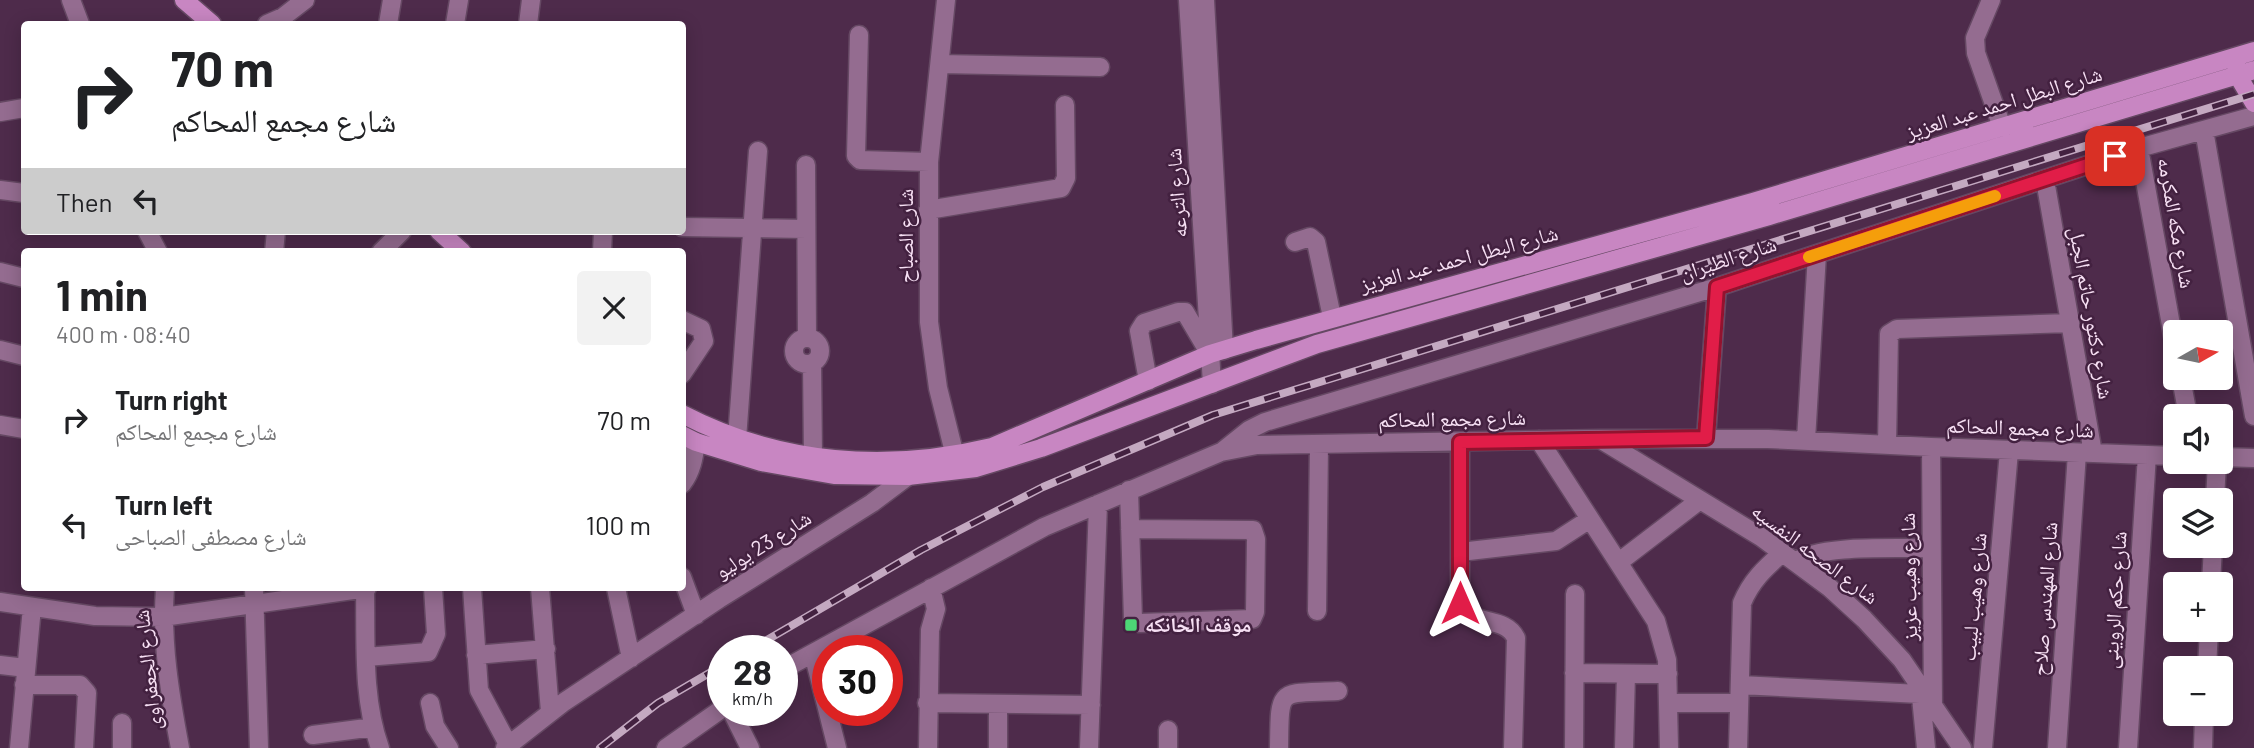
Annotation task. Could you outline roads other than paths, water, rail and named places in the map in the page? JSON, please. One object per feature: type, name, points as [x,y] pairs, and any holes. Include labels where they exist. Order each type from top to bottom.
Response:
[{"type":"main road","points":[[184,0],[208,21]]},
{"type":"main road","name":"شارع البطل احمد عبد العزيز","points":[[689,438],[761,461],[834,475],[908,476],[957,463],[1217,352],[1332,317],[1754,202],[2254,51]]},
{"type":"main road","points":[[2234,57],[2246,73],[2254,103]]},
{"type":"main road","name":"شارع البطل احمد عبد العزيز","points":[[686,416],[737,439],[813,457],[856,462],[957,463],[976,468],[1041,448],[1317,344],[1769,216],[2246,73]]},
{"type":"street","points":[[71,0],[79,21]]},
{"type":"street","points":[[274,21],[306,0]]},
{"type":"street","points":[[388,21],[392,0]]},
{"type":"street","points":[[456,21],[459,0]]},
{"type":"street","points":[[528,21],[531,0]]},
{"type":"street","name":"شارع الصباح","points":[[946,0],[929,162],[929,322],[938,388],[957,463]]},
{"type":"street","name":"شارع الترعه","points":[[1188,0],[1217,352]]},
{"type":"street","name":"شارع الترعه","points":[[1205,0],[1217,352],[1212,384]]},
{"type":"street","points":[[1991,0],[1975,38],[1976,53],[2002,127]]},
{"type":"street","points":[[859,35],[856,156],[860,160],[929,162]]},
{"type":"street","points":[[940,64],[1100,67]]},
{"type":"street","points":[[928,210],[1061,188],[1066,178],[1065,105]]},
{"type":"street","points":[[1,113],[21,109]]},
{"type":"street","name":"شارع الطيران","points":[[1221,452],[1249,430],[1265,422],[1717,287],[2139,148],[2254,116]]},
{"type":"street","points":[[2204,130],[2254,416]]},
{"type":"street","name":"شارع مكه المكرمه","points":[[2139,148],[2170,320]]},
{"type":"street","points":[[737,439],[758,151]]},
{"type":"street","points":[[806,165],[807,337],[797,341],[793,351],[797,360],[812,363],[813,457]]},
{"type":"street","name":"شارع دكتور حاتم الجبل","points":[[2045,180],[2070,324],[2085,453]]},
{"type":"street","points":[[0,190],[21,193]]},
{"type":"street","points":[[686,227],[806,229]]},
{"type":"street","points":[[385,248],[398,235]]},
{"type":"street","points":[[1295,242],[1310,237],[1316,242],[1332,317]]},
{"type":"street","points":[[1806,440],[1817,254]]},
{"type":"street","points":[[0,272],[21,277]]},
{"type":"street","points":[[1706,438],[1717,287]]},
{"type":"street","points":[[1148,381],[1139,331],[1144,323],[1185,312],[1217,352]]},
{"type":"street","points":[[686,322],[701,329],[704,337],[686,367]]},
{"type":"street","points":[[1887,445],[1889,334],[1897,329],[2070,324]]},
{"type":"street","points":[[0,350],[21,355]]},
{"type":"street","points":[[0,425],[21,428]]},
{"type":"street","points":[[686,479],[694,460],[689,438]]},
{"type":"street","name":"شارع مجمع المحاكم","points":[[846,635],[1044,527],[1221,452],[1257,445],[1706,438],[2163,456]]},
{"type":"street","name":"شارع الصحه النفسيه","points":[[1600,439],[1761,537],[1864,619],[1902,660],[1962,748]]},
{"type":"street","points":[[1539,440],[1656,621],[1663,640],[1668,674],[1669,748]]},
{"type":"street","points":[[1460,442],[1460,603],[1462,609],[1471,616],[1508,627],[1516,638],[1513,748]]},
{"type":"street","points":[[1317,611],[1319,444]]},
{"type":"street","name":"شارع وهيب عزيز","points":[[1926,748],[1924,694],[1931,548],[1931,447]]},
{"type":"street","name":"شارع وهيب لبيب","points":[[1983,748],[2009,451]]},
{"type":"street","name":"شارع المهندس صلاح","points":[[2057,748],[2085,453]]},
{"type":"street","name":"شارع حكم الروينى","points":[[2128,748],[2147,455]]},
{"type":"street","points":[[2233,457],[2254,458]]},
{"type":"street","name":"شارع 23 يوليو","points":[[507,747],[550,712],[872,503],[908,476]]},
{"type":"street","points":[[1129,490],[1132,617],[1136,622],[1252,619],[1255,612],[1256,539],[1252,530],[1130,529]]},
{"type":"street","points":[[1619,562],[1700,500]]},
{"type":"street","points":[[1089,748],[1098,504]]},
{"type":"street","points":[[1460,552],[1556,541],[1590,519]]},
{"type":"street","points":[[1738,748],[1742,603],[1748,588],[1758,575],[1788,557],[1825,552],[1931,548]]},
{"type":"street","points":[[686,588],[696,615]]},
{"type":"street","points":[[928,748],[930,630],[936,609],[931,588]]},
{"type":"street","name":"شارع الجعفراوى","points":[[165,591],[163,617],[171,695],[180,748]]},
{"type":"street","points":[[0,602],[95,617],[163,617],[254,596],[319,591]]},
{"type":"street","points":[[358,591],[367,679],[380,748]]},
{"type":"street","points":[[366,657],[428,652],[436,634],[433,591]]},
{"type":"street","points":[[472,591],[479,690],[507,747]]},
{"type":"street","points":[[540,591],[550,712]]},
{"type":"street","points":[[618,591],[631,658]]},
{"type":"street","points":[[1574,748],[1575,594]]},
{"type":"street","points":[[254,596],[259,748]]},
{"type":"street","points":[[19,748],[32,607]]},
{"type":"street","points":[[476,654],[546,649]]},
{"type":"street","points":[[0,665],[25,676],[80,685],[84,688],[87,693],[84,748]]},
{"type":"street","points":[[1574,673],[1668,674]]},
{"type":"street","points":[[1624,748],[1626,674]]},
{"type":"street","points":[[1279,748],[1280,706],[1284,697],[1293,693],[1338,691]]},
{"type":"street","points":[[1668,703],[1739,694],[1924,694]]},
{"type":"street","points":[[430,703],[435,726],[449,748]]},
{"type":"street","points":[[927,703],[1091,705]]},
{"type":"street","points":[[998,704],[998,748]]},
{"type":"street","points":[[666,748],[707,719]]},
{"type":"street","points":[[122,723],[122,748]]},
{"type":"street","points":[[739,726],[750,748]]},
{"type":"street","points":[[831,726],[836,748]]},
{"type":"street","points":[[2203,748],[2204,726]]},
{"type":"street","points":[[313,735],[374,727]]},
{"type":"railway","points":[[775,635],[921,550],[1043,487],[1213,415],[2254,94]]},
{"type":"railway","points":[[600,748],[658,703],[707,674]]},
{"type":"place","name":"موقف الخانكه","points":[[1131,625]]}]
